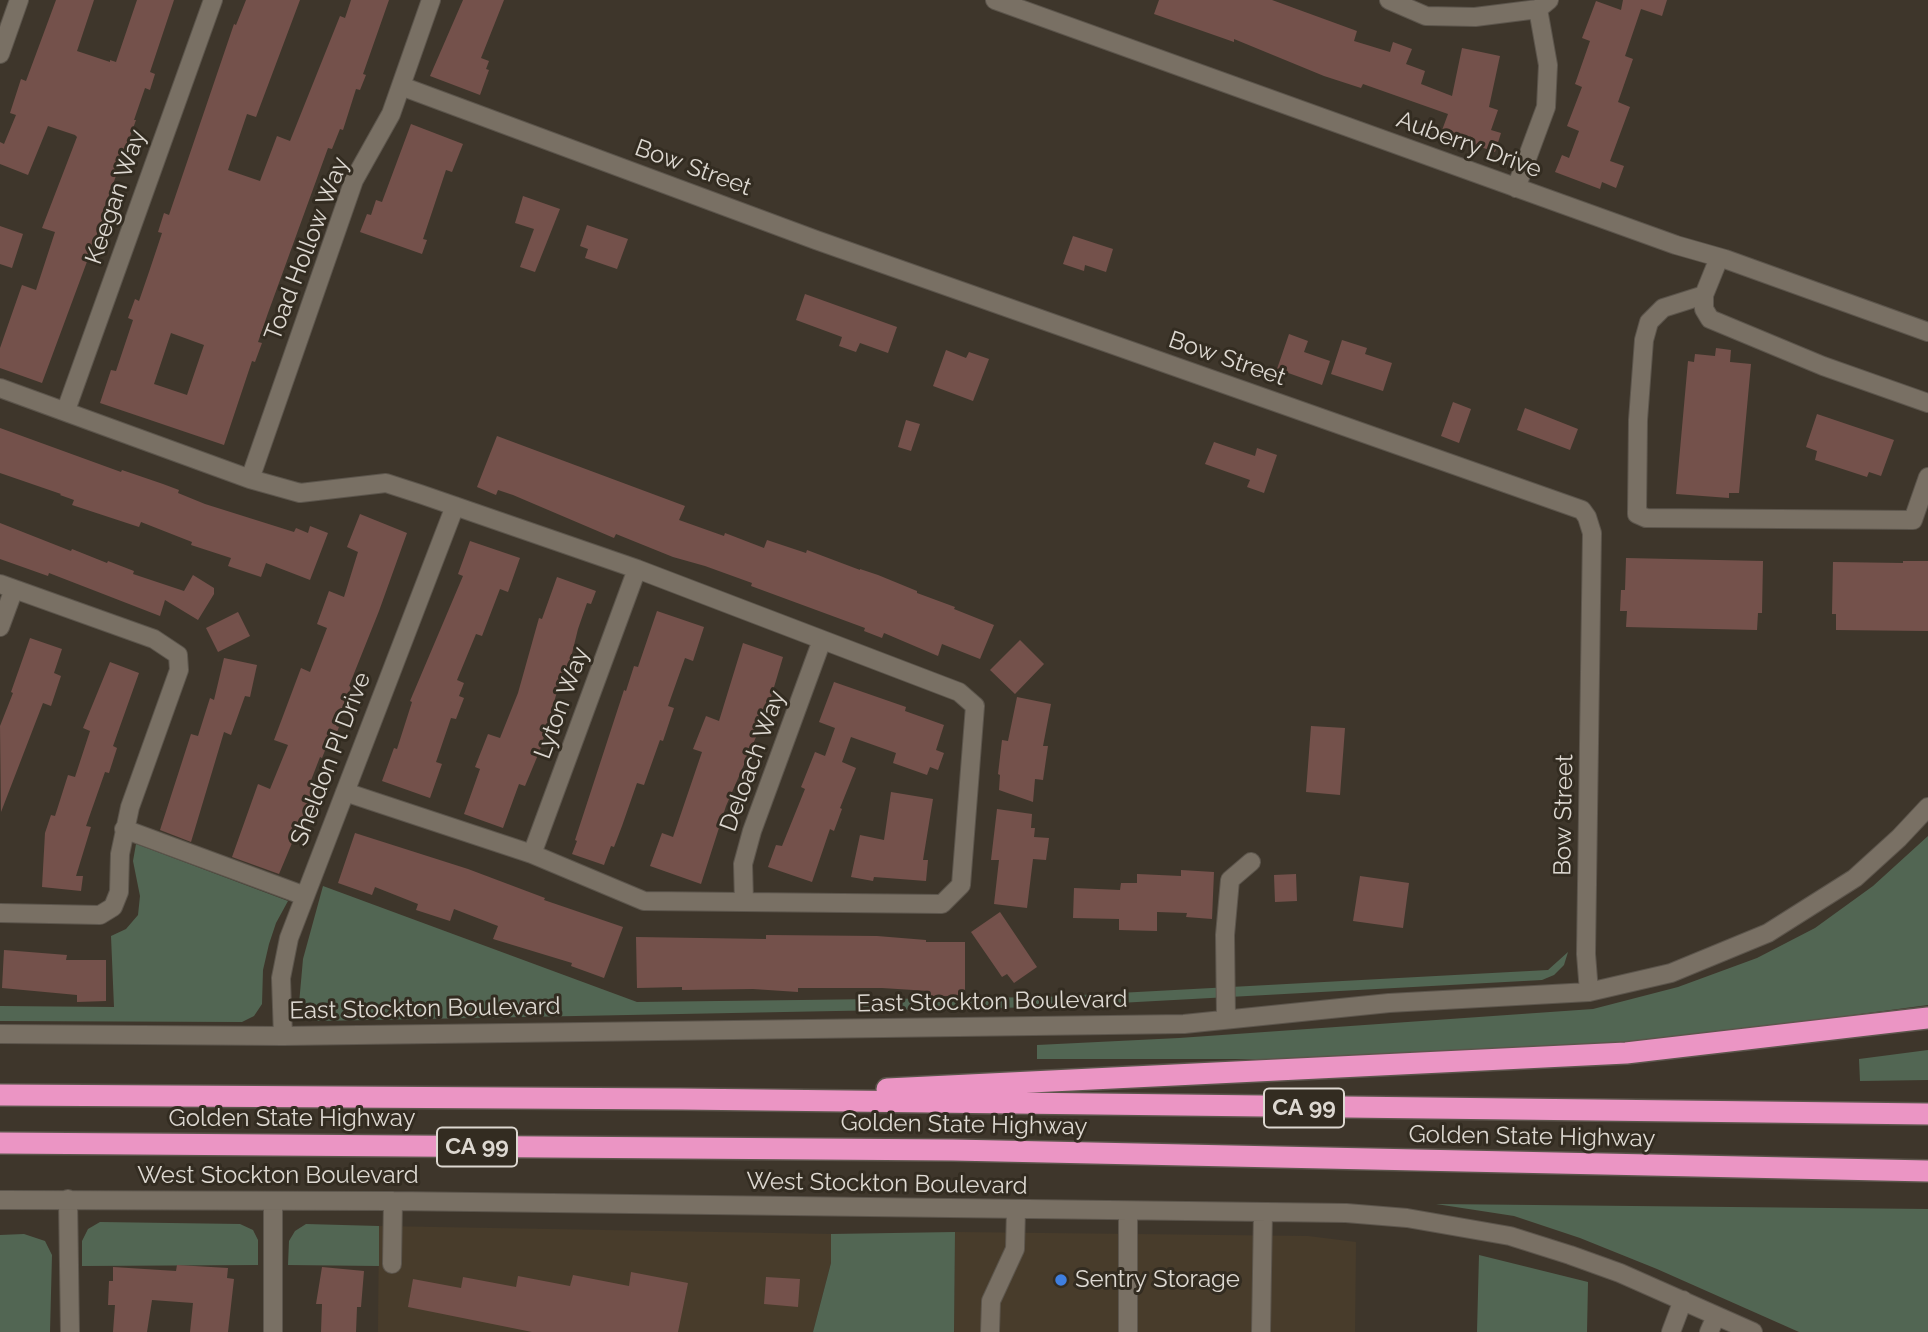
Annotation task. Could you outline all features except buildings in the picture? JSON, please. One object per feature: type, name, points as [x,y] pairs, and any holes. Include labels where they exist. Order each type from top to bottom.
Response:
[{"type":"highway","points":[[681,1099],[1626,1053],[1928,1018]]},
{"type":"highway","name":"Golden State Highway","points":[[0,1095],[681,1099],[1928,1114]]},
{"type":"highway","name":"Golden State Highway","points":[[0,1143],[953,1150],[1928,1171]]},
{"type":"street","points":[[0,54],[19,0]]},
{"type":"street","name":"Keegan Way","points":[[66,410],[213,0]]},
{"type":"street","name":"Toad Hollow Way","points":[[250,479],[354,180],[391,114],[431,0]]},
{"type":"street","name":"Auberry Drive","points":[[995,0],[1676,245],[1928,332]]},
{"type":"street","points":[[1389,0],[1426,16],[1475,17],[1544,5],[1548,65],[1546,107],[1516,188]]},
{"type":"street","name":"Bow Street","points":[[401,86],[816,240],[1582,510],[1592,533],[1586,954],[1589,992]]},
{"type":"street","points":[[1719,258],[1704,295],[1704,309],[1710,319],[1823,366],[1928,402]]},
{"type":"street","points":[[1704,295],[1663,308],[1649,322],[1638,420],[1637,514],[1646,518],[1913,520],[1928,477]]},
{"type":"street","points":[[0,388],[250,479],[300,493],[386,483],[637,569],[959,692],[975,706],[961,885],[942,904],[644,901],[532,854],[345,792]]},
{"type":"street","name":"Sheldon Pl Drive","points":[[283,1035],[281,978],[289,938],[455,506]]},
{"type":"street","name":"Lyton Way","points":[[532,854],[637,569]]},
{"type":"street","points":[[0,627],[7,586],[154,639],[178,655],[179,670],[124,828],[119,892],[113,907],[100,915],[0,913]]},
{"type":"street","name":"Deloach Way","points":[[744,901],[743,864],[752,831],[822,640]]},
{"type":"street","name":"East Stockton Boulevard","points":[[0,1034],[283,1035],[1184,1024],[1389,1003],[1589,992],[1671,973],[1768,933],[1855,878],[1928,807]]},
{"type":"street","points":[[124,828],[305,896]]},
{"type":"street","points":[[1226,1019],[1225,934],[1230,880],[1251,862]]},
{"type":"street","points":[[68,1199],[70,1332]]},
{"type":"street","name":"West Stockton Boulevard","points":[[0,1200],[393,1201],[1346,1213],[1407,1218],[1510,1236],[1620,1273],[1683,1300],[1712,1324],[1753,1332]]},
{"type":"street","points":[[273,1201],[273,1332]]},
{"type":"street","points":[[392,1264],[393,1201]]},
{"type":"street","points":[[990,1332],[991,1301],[1015,1249],[1016,1210]]},
{"type":"street","points":[[1128,1211],[1128,1332]]},
{"type":"street","points":[[1261,1332],[1264,1212]]},
{"type":"street","points":[[1405,1237],[1407,1218]]},
{"type":"street","points":[[1671,1332],[1683,1300]]},
{"type":"shaded area","points":[[379,1226],[831,1234],[831,1263],[813,1332],[378,1332]]},
{"type":"shaded area","points":[[955,1232],[1308,1236],[1356,1242],[1355,1332],[954,1332]]},
{"type":"green space","points":[[1928,836],[1928,1005],[1703,1035],[1589,1047],[1339,1059],[1037,1059],[1037,1045],[1179,1038],[1593,1009],[1678,987],[1757,958],[1815,928],[1873,886]]},
{"type":"green space","points":[[136,844],[288,901],[269,944],[263,970],[262,1004],[254,1016],[242,1022],[0,1021],[0,1006],[114,1007],[111,936],[126,929],[138,915],[140,896],[133,861]]},
{"type":"green space","points":[[323,886],[637,1002],[1044,997],[1548,970],[1568,952],[1564,965],[1554,975],[1542,980],[1045,1007],[315,1021],[304,1013],[299,1004],[303,959]]},
{"type":"green space","points":[[1928,1050],[1928,1080],[1860,1081],[1859,1059]]},
{"type":"green space","points":[[1436,1204],[1928,1209],[1928,1332],[1799,1332],[1580,1238],[1514,1216]]},
{"type":"green space","points":[[100,1222],[240,1224],[253,1230],[258,1240],[258,1265],[82,1266],[82,1241],[88,1229]]},
{"type":"green space","points":[[306,1224],[379,1226],[379,1266],[288,1265],[289,1241],[295,1231]]},
{"type":"green space","points":[[955,1232],[954,1332],[813,1332],[831,1263],[831,1234]]},
{"type":"green space","points":[[24,1234],[45,1241],[52,1255],[50,1332],[0,1332],[0,1235]]},
{"type":"green space","points":[[1479,1255],[1588,1282],[1587,1332],[1477,1332]]},
{"type":"place","name":"Sentry Storage","points":[[1061,1280]]}]
